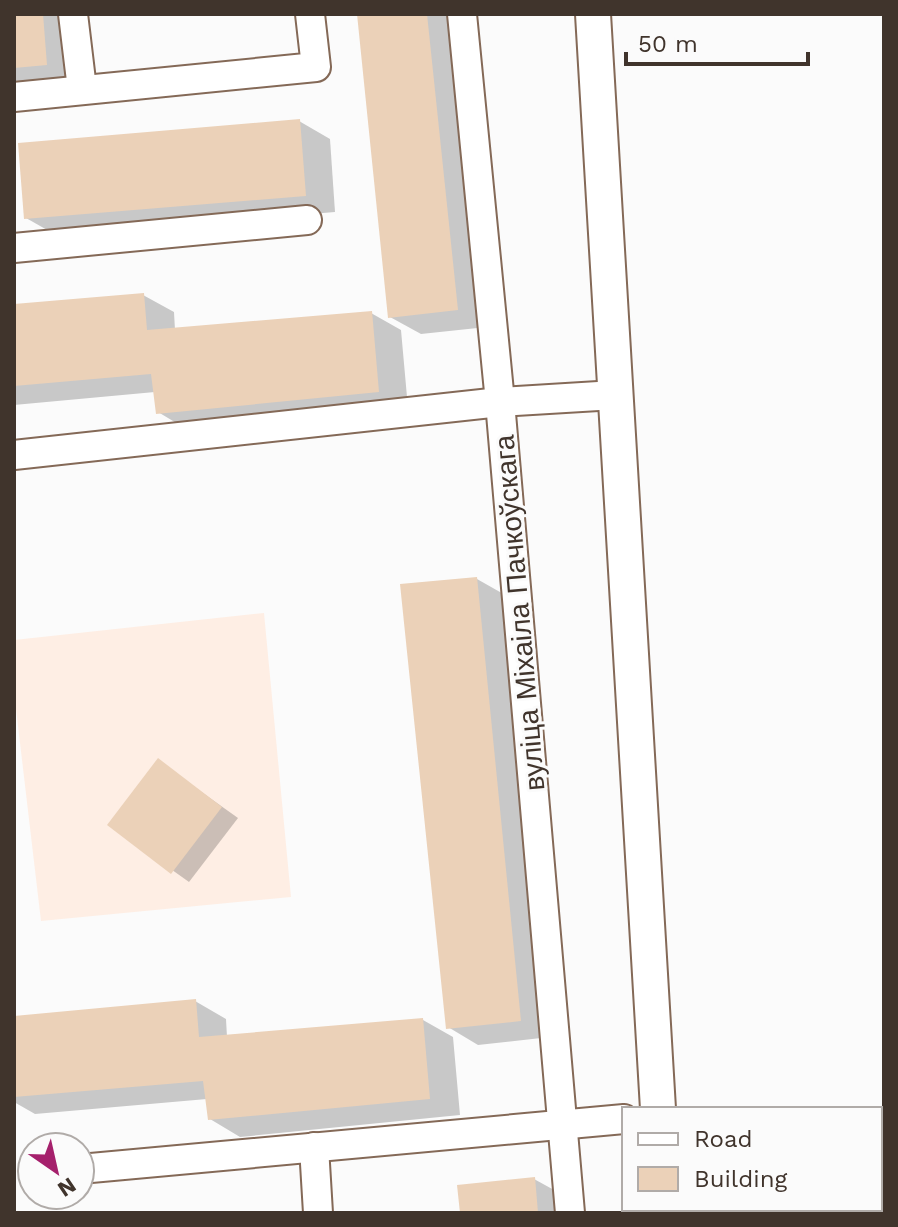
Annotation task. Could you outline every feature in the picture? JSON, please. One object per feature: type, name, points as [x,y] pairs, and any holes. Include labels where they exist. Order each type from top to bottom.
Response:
[{"type":"main road","points":[[593,14],[658,1107]]},
{"type":"lane","points":[[73,14],[82,89]]},
{"type":"lane","points":[[14,97],[316,67],[310,14]]},
{"type":"lane","name":"вуліца Міхаіла Пачкоўскага","points":[[462,14],[500,402],[570,1213]]},
{"type":"lane","points":[[14,248],[307,220]]},
{"type":"lane","points":[[14,455],[500,402],[615,395]]},
{"type":"lane","points":[[96,1167],[622,1119]]},
{"type":"lane","points":[[314,1147],[318,1213]]},
{"type":"shaded area","points":[[264,613],[291,897],[41,921],[14,692],[14,640]]},
{"type":"building","points":[[14,14],[43,14],[47,65],[14,68]]},
{"type":"building","points":[[357,14],[427,14],[458,310],[388,318]]},
{"type":"building","points":[[300,119],[306,196],[24,219],[18,143]]},
{"type":"building","points":[[144,293],[147,330],[372,311],[379,392],[156,414],[151,374],[14,386],[14,304]]},
{"type":"building","points":[[477,577],[521,1021],[446,1029],[400,584]]},
{"type":"building","points":[[158,758],[222,807],[171,874],[107,825]]},
{"type":"building","points":[[196,999],[199,1037],[423,1018],[430,1099],[208,1120],[203,1081],[14,1097],[14,1016]]},
{"type":"building","points":[[535,1177],[538,1213],[460,1213],[457,1185]]}]
